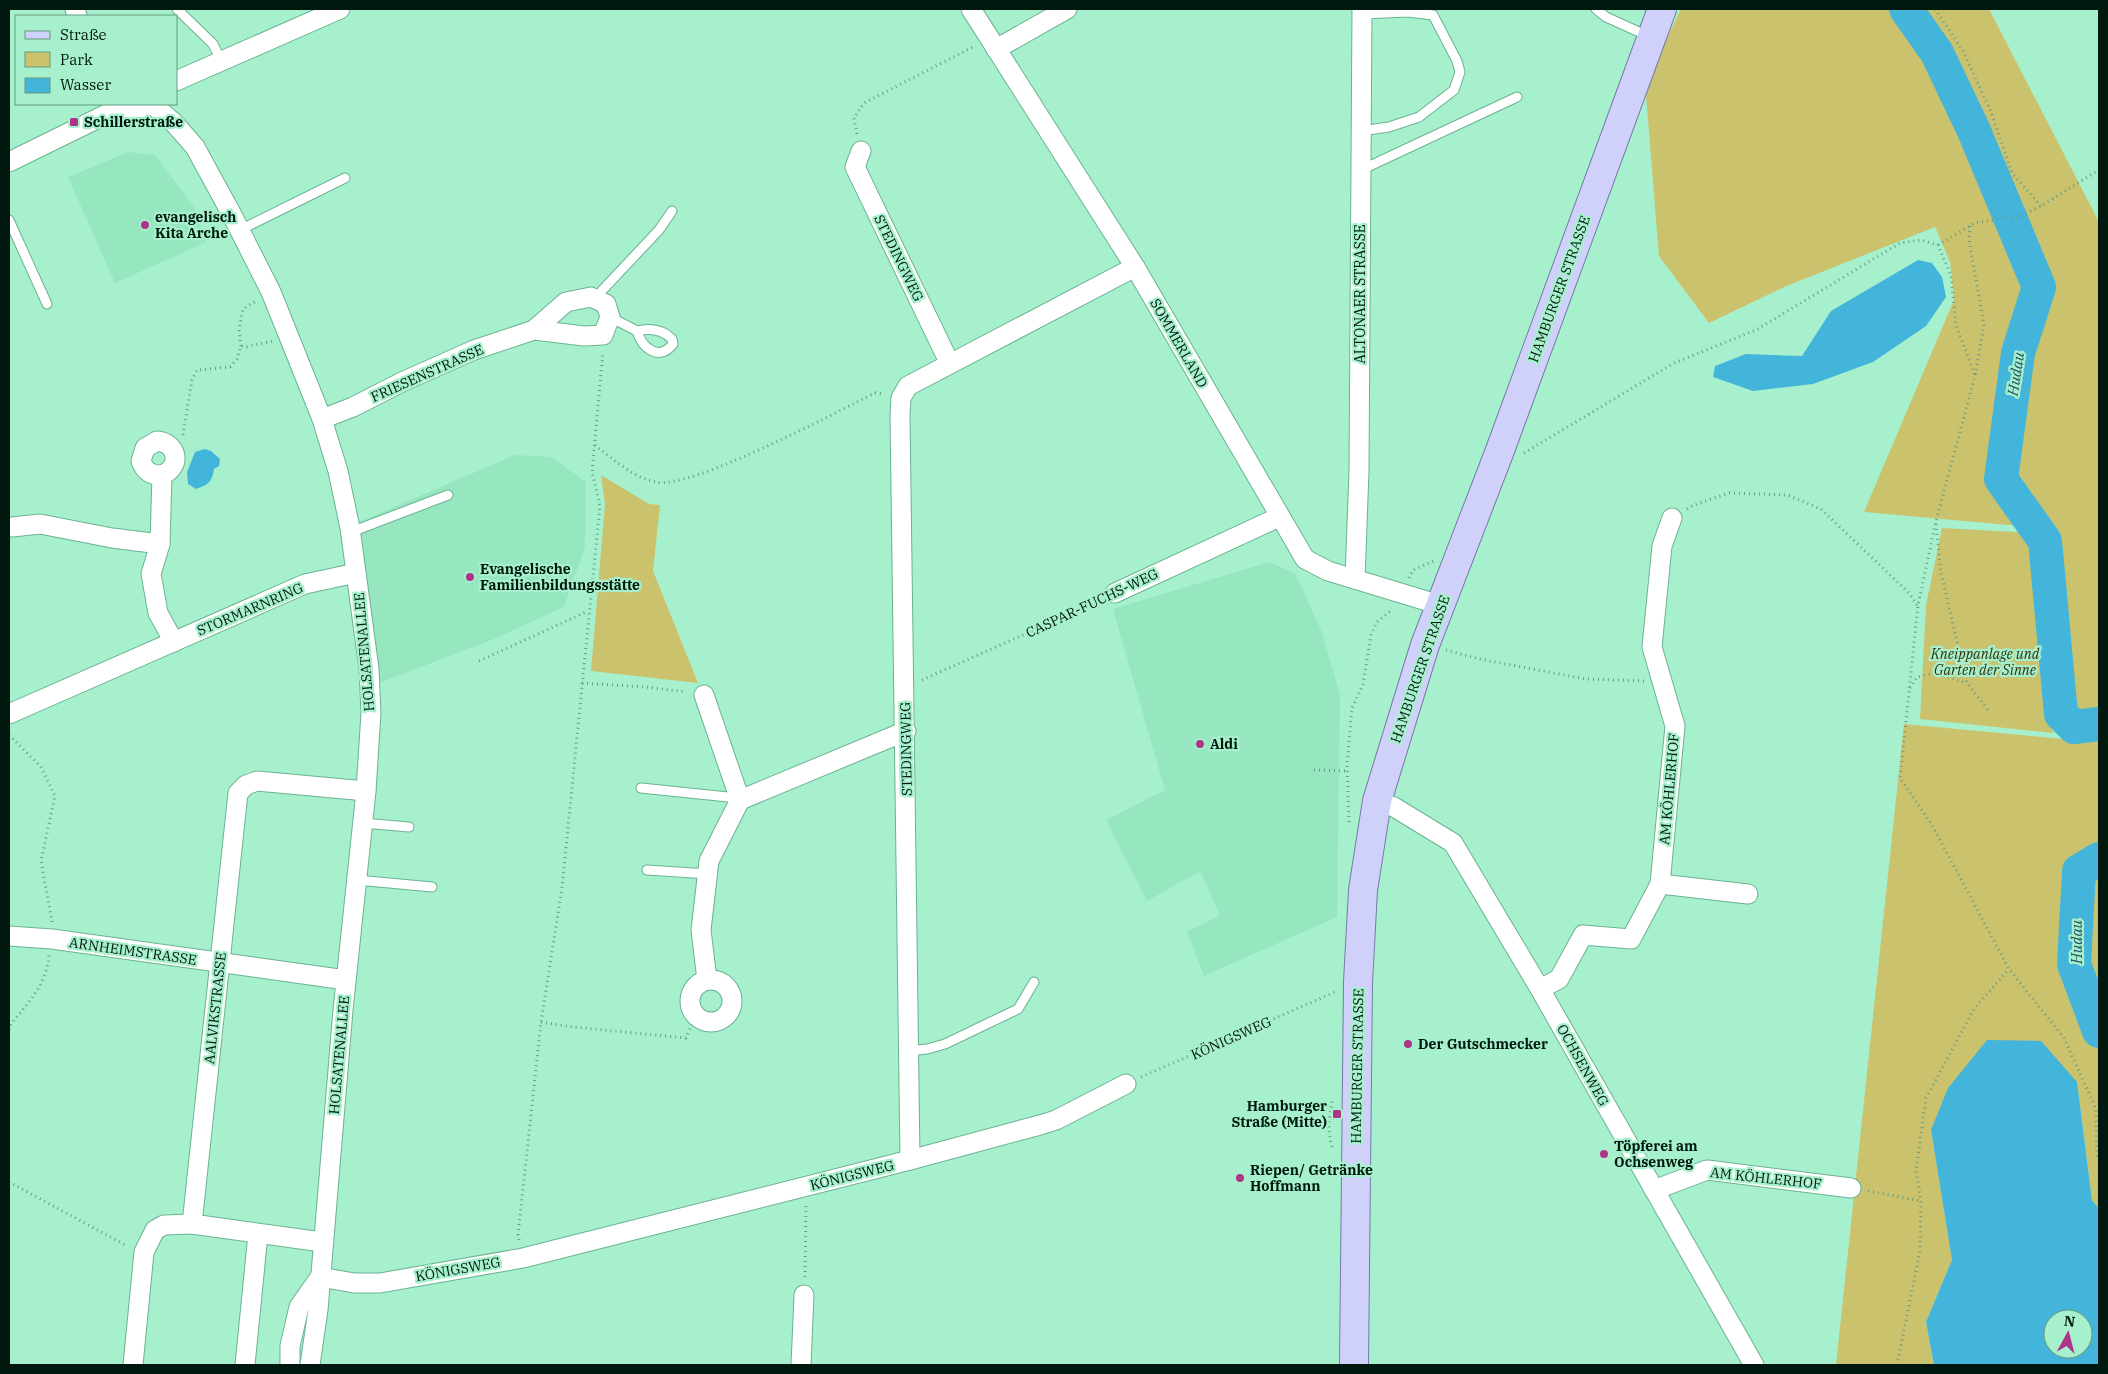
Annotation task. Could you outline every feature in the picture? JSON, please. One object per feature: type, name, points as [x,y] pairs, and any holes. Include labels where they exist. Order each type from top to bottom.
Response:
[{"type":"main road","name":"HAMBURGER STRASSE","points":[[1354,1365],[1358,982],[1363,890],[1377,801],[1425,644],[1499,453],[1662,9]]},
{"type":"street","name":"SOMMERLAND","points":[[971,9],[1135,267],[1305,559],[1328,572],[1440,605]]},
{"type":"street","points":[[993,44],[1067,9]]},
{"type":"street","points":[[178,80],[330,11]]},
{"type":"street","name":"ALTONAER STRASSE","points":[[1355,579],[1359,471],[1362,11]]},
{"type":"street","points":[[9,162],[114,106],[131,112],[149,105]]},
{"type":"street","name":"HOLSATENALLEE","points":[[152,105],[174,123],[195,147],[240,230],[271,292],[322,419],[338,471],[351,532],[369,669],[371,713],[366,791],[346,980],[320,1277],[310,1365]]},
{"type":"street","name":"STEDINGWEG","points":[[861,151],[855,167],[950,364]]},
{"type":"street","points":[[902,398],[908,386],[1135,267]]},
{"type":"street","name":"FRIESENSTRASSE","points":[[322,419],[353,407],[402,382],[474,350],[534,330],[566,302],[591,297],[595,298]]},
{"type":"street","points":[[595,298],[606,304],[610,318],[603,335]]},
{"type":"street","name":"FRIESENSTRASSE","points":[[534,330],[584,336],[603,335]]},
{"type":"street","name":"STEDINGWEG","points":[[902,398],[900,414],[906,731],[910,1160]]},
{"type":"street","points":[[157,441],[168,443],[176,458],[168,473],[162,475],[153,475],[143,467],[141,456],[143,450],[149,444],[157,441]]},
{"type":"street","points":[[162,475],[160,544],[151,574],[158,613],[174,642]]},
{"type":"street","name":"CASPAR-FUCHS-WEG","points":[[1115,593],[1279,516]]},
{"type":"street","name":"AM KÖHLERHOF","points":[[1540,990],[1559,978],[1583,935],[1631,938],[1660,884],[1675,726],[1652,646],[1662,546],[1672,518]]},
{"type":"street","points":[[12,527],[40,524],[112,538],[160,544]]},
{"type":"street","name":"STORMARNRING","points":[[9,714],[304,584],[356,573]]},
{"type":"street","points":[[704,695],[740,800]]},
{"type":"street","points":[[707,980],[701,930],[709,861],[740,800],[906,731]]},
{"type":"street","name":"AALVIKSTRASSE","points":[[192,1224],[238,793],[246,784],[257,780],[366,791]]},
{"type":"street","name":"OCHSENWEG","points":[[1377,801],[1394,807],[1453,843],[1540,990],[1754,1365]]},
{"type":"street","points":[[1660,884],[1748,894]]},
{"type":"street","name":"ARNHEIMSTRASSE","points":[[9,936],[52,940],[346,980]]},
{"type":"street","points":[[707,980],[721,982],[730,993],[730,1007],[722,1018],[708,1021],[696,1015],[690,1004],[690,997],[696,986],[707,980]]},
{"type":"street","name":"KÖNIGSWEG","points":[[320,1277],[354,1282],[380,1283],[523,1258],[910,1160],[1056,1120],[1126,1084]]},
{"type":"street","name":"AM KÖHLERHOF","points":[[1654,1190],[1707,1170],[1851,1188]]},
{"type":"street","points":[[133,1365],[144,1252],[155,1230],[164,1225],[192,1224],[322,1242]]},
{"type":"street","points":[[245,1365],[258,1234]]},
{"type":"street","points":[[290,1365],[290,1346],[299,1307],[320,1277]]},
{"type":"street","points":[[801,1365],[804,1295]]},
{"type":"lane","points":[[177,9],[213,44],[222,61]]},
{"type":"lane","points":[[1596,9],[1608,13],[1652,38]]},
{"type":"lane","points":[[1361,131],[1389,127],[1419,117],[1454,90],[1460,72],[1457,61],[1433,16],[1408,12],[1362,11]]},
{"type":"lane","points":[[1361,170],[1517,97]]},
{"type":"lane","points":[[240,230],[345,178]]},
{"type":"lane","points":[[595,298],[659,230],[672,211]]},
{"type":"lane","points":[[9,220],[47,304]]},
{"type":"lane","points":[[610,318],[637,331]]},
{"type":"lane","points":[[351,532],[448,495]]},
{"type":"lane","points":[[641,788],[728,796],[740,800]]},
{"type":"lane","points":[[363,824],[409,827]]},
{"type":"lane","points":[[647,870],[708,874]]},
{"type":"lane","points":[[357,880],[432,887]]},
{"type":"lane","points":[[909,1051],[945,1044],[1018,1009],[1034,982]]},
{"type":"path","points":[[1935,9],[1963,51],[1991,112],[2012,173],[2041,206]]},
{"type":"path","points":[[861,151],[854,118],[864,103],[993,44]]},
{"type":"path","points":[[1499,453],[1523,454],[1674,363],[1756,330],[1900,243],[1921,240],[1938,245],[1975,223],[2021,216],[2041,206],[2099,170]]},
{"type":"path","points":[[1970,226],[1969,240],[1984,325],[1975,376],[1936,521],[1918,605],[1900,778],[1932,825],[2009,969],[2064,1038],[2096,1109],[2097,1155],[2099,1160]]},
{"type":"path","points":[[1938,245],[1952,276],[1956,325],[1975,376]]},
{"type":"path","points":[[172,448],[183,435],[192,380],[197,370],[230,367],[237,359],[241,346],[239,330],[244,309],[271,292]]},
{"type":"path","points":[[523,1258],[518,1235],[540,1022],[562,888],[588,611],[600,506],[592,472],[604,348],[603,335]]},
{"type":"path","points":[[241,346],[255,346],[290,336]]},
{"type":"path","points":[[595,444],[626,470],[634,474],[658,483],[683,480],[748,455],[875,394],[902,398]]},
{"type":"path","points":[[1672,518],[1694,505],[1729,493],[1787,495],[1822,509],[1909,593],[1918,605]]},
{"type":"path","points":[[1936,521],[1940,572],[1967,683],[1988,710]]},
{"type":"path","name":"CASPAR-FUCHS-WEG","points":[[905,687],[1115,593]]},
{"type":"path","points":[[479,661],[588,611]]},
{"type":"path","points":[[1425,644],[1479,659],[1586,679],[1662,681]]},
{"type":"path","points":[[1910,689],[1917,678],[1936,673],[1967,683]]},
{"type":"path","points":[[582,683],[645,687],[704,695]]},
{"type":"path","points":[[9,735],[41,767],[55,796],[41,861],[53,926],[48,966],[42,984],[10,1024],[9,1030]]},
{"type":"path","points":[[1314,770],[1347,771]]},
{"type":"path","points":[[1897,1365],[1920,1251],[1921,1201],[1916,1171],[1926,1098],[1974,1009],[2009,969]]},
{"type":"path","name":"KÖNIGSWEG","points":[[1126,1084],[1358,982]]},
{"type":"path","points":[[540,1022],[686,1038],[696,1015]]},
{"type":"path","points":[[9,1182],[130,1248],[144,1252]]},
{"type":"path","points":[[804,1295],[805,1187]]},
{"type":"path","points":[[1851,1188],[1921,1201]]},
{"type":"shaded area","name":"evangelisch Kita Arche","points":[[128,152],[155,155],[195,209],[206,242],[115,283],[68,177]]},
{"type":"shaded area","name":"Evangelische Familienbildungsstätte","points":[[515,455],[551,457],[586,482],[585,547],[564,607],[494,639],[379,683],[359,522]]},
{"type":"shaded area","points":[[1269,562],[1295,573],[1321,630],[1340,694],[1337,917],[1204,976],[1187,932],[1220,915],[1200,871],[1147,901],[1106,820],[1165,790],[1113,609]]},
{"type":"green space","points":[[1681,9],[1989,9],[2099,222],[2099,1209],[2092,1200],[2077,1082],[1931,1130],[1952,1260],[1926,1322],[1934,1365],[1836,1365],[1904,724],[2073,740],[2055,529],[1864,512],[1954,300],[1950,262],[1935,227],[1784,287],[1709,323],[1659,256],[1645,83]]},
{"type":"green space","points":[[601,475],[649,504],[660,505],[653,571],[698,683],[591,671],[605,504]]},
{"type":"green space","name":"Kneippanlage und Garten der Sinne","points":[[1942,528],[2034,533],[2053,733],[1920,719],[1926,605]]},
{"type":"water","points":[[1918,260],[1932,263],[1942,277],[1946,297],[1926,326],[1873,362],[1813,384],[1753,391],[1713,377],[1715,366],[1746,354],[1802,356],[1831,311]]},
{"type":"water","points":[[205,449],[211,451],[220,459],[219,466],[214,469],[209,482],[196,489],[188,484],[187,472],[195,452]]},
{"type":"water","points":[[1987,1040],[2041,1041],[2077,1082],[2092,1200],[2099,1209],[2099,1365],[1934,1365],[1926,1322],[1952,1260],[1931,1130],[1948,1088]]},
{"type":"waterway","name":"Hudau","points":[[1906,9],[1937,53],[1974,131],[2039,287],[2018,353],[2001,479],[2045,541],[2061,714],[2074,727],[2099,724]]},
{"type":"waterway","name":"Hudau","points":[[2099,859],[2079,871],[2074,964],[2099,1031]]},
{"type":"place","name":"Schillerstraße","points":[[74,122]]},
{"type":"place","name":"evangelisch Kita Arche","points":[[145,225]]},
{"type":"place","name":"Evangelische Familienbildungsstätte","points":[[470,577]]},
{"type":"place","name":"Aldi","points":[[1200,744]]},
{"type":"place","name":"Der Gutschmecker","points":[[1408,1044]]},
{"type":"place","name":"Hamburger Straße (Mitte)","points":[[1337,1114]]},
{"type":"place","name":"Töpferei am Ochsenweg","points":[[1604,1154]]},
{"type":"place","name":"Riepen/ Getränke Hoffmann","points":[[1240,1178]]}]
